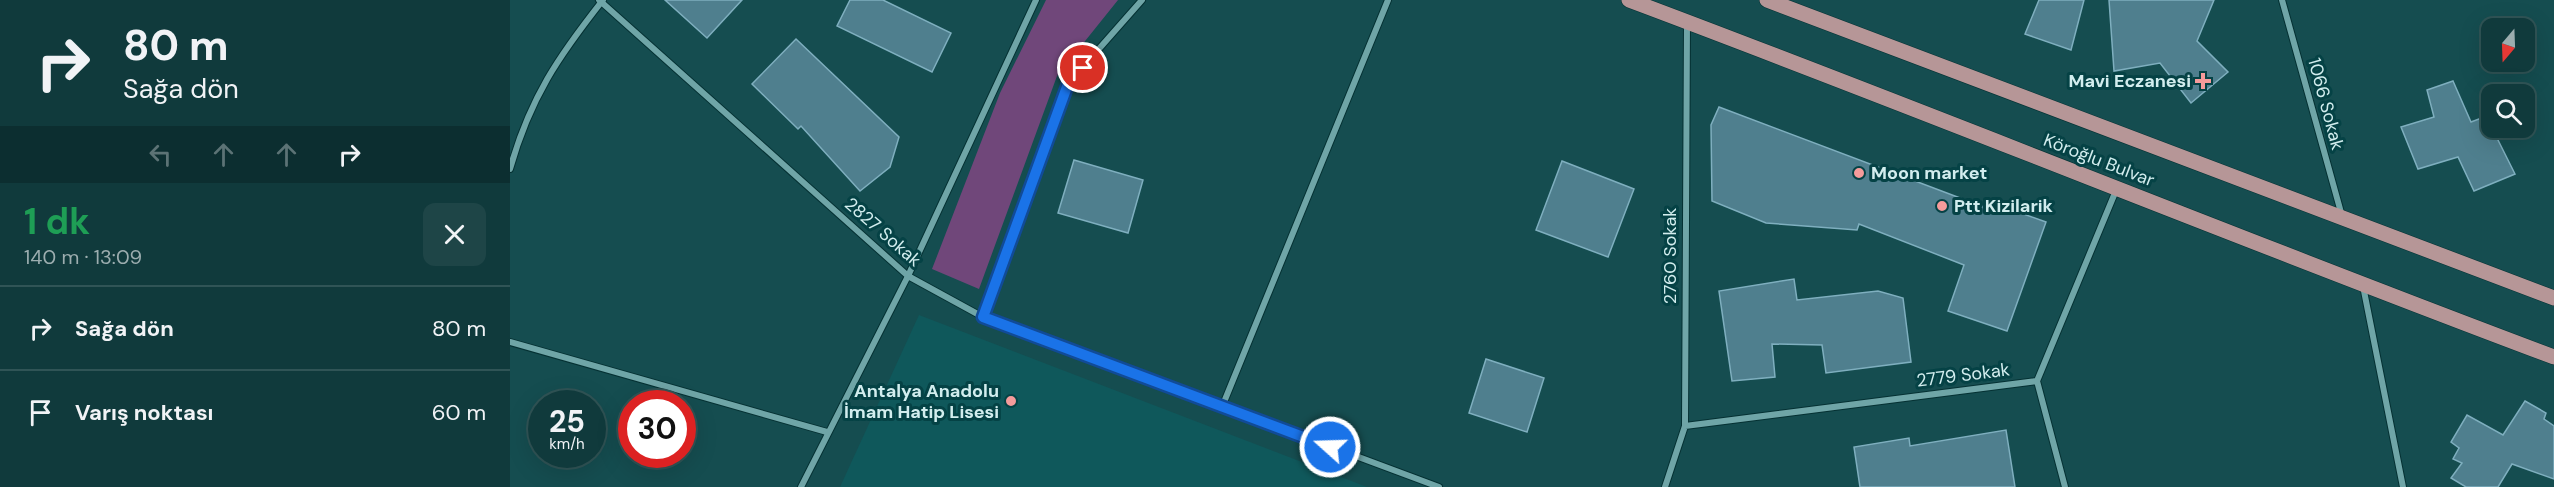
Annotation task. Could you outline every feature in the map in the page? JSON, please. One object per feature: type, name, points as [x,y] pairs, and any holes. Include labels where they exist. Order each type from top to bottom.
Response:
[{"type":"main road","name":"Köroğlu Bulvar","points":[[1629,0],[2117,187],[2363,286],[2554,357]]},
{"type":"main road","name":"Köroğlu Bulvar","points":[[1767,0],[2554,298]]},
{"type":"street","points":[[801,487],[908,276],[1036,0]]},
{"type":"street","points":[[983,317],[1068,84],[1142,0]]},
{"type":"street","points":[[1222,407],[1388,0]]},
{"type":"street","name":"1066 Sokak","points":[[2282,0],[2342,216]]},
{"type":"street","points":[[510,169],[519,135],[544,82],[568,44],[601,1]]},
{"type":"street","name":"2827 Sokak","points":[[601,1],[908,276],[983,317],[1439,487]]},
{"type":"street","name":"2760 Sokak","points":[[1665,487],[1684,426],[1687,22]]},
{"type":"street","name":"2779 Sokak","points":[[1684,426],[2037,381],[2117,187]]},
{"type":"street","points":[[2363,286],[2403,487]]},
{"type":"street","points":[[510,342],[827,432]]},
{"type":"street","points":[[2037,381],[2064,487]]},
{"type":"shaded area","points":[[1046,0],[1118,0],[1057,76],[979,289],[932,269],[1000,93]]},
{"type":"shaded area","name":"Antalya Anadolu İmam Hatip Lisesi","points":[[919,315],[1367,487],[840,487]]},
{"type":"building","points":[[665,0],[742,0],[707,38]]},
{"type":"building","points":[[850,0],[883,0],[951,33],[932,72],[837,26]]},
{"type":"building","points":[[2039,0],[2084,0],[2071,50],[2025,34]]},
{"type":"building","points":[[2109,0],[2214,0],[2197,41],[2228,72],[2191,103],[2160,63],[2114,71]]},
{"type":"building","points":[[796,39],[899,137],[890,167],[860,191],[801,126],[798,129],[752,84]]},
{"type":"building","points":[[2453,81],[2471,122],[2481,118],[2481,138],[2497,138],[2515,174],[2474,191],[2458,157],[2418,169],[2401,127],[2434,117],[2427,90]]},
{"type":"building","points":[[1719,107],[1984,207],[1987,201],[2046,222],[2007,331],[1948,311],[1964,265],[1859,224],[1857,230],[1766,223],[1712,201],[1711,125]]},
{"type":"building","points":[[1074,160],[1143,180],[1128,233],[1058,213]]},
{"type":"building","points":[[1562,161],[1634,189],[1608,257],[1536,230]]},
{"type":"building","points":[[1794,279],[1797,300],[1878,291],[1903,298],[1911,362],[1826,373],[1822,345],[1772,344],[1775,377],[1732,381],[1719,291]]},
{"type":"building","points":[[1486,359],[1544,378],[1527,432],[1469,413]]},
{"type":"building","points":[[2525,401],[2546,413],[2544,419],[2554,426],[2554,479],[2512,464],[2498,487],[2466,487],[2451,478],[2462,463],[2453,459],[2459,448],[2451,442],[2467,415],[2503,435]]},
{"type":"building","points":[[2006,430],[2015,487],[1860,487],[1854,447],[1909,438],[1910,446]]},
{"type":"place","name":"Mavi Eczanesi","points":[[2203,81]]},
{"type":"place","name":"Moon market","points":[[1859,173]]},
{"type":"place","name":"Ptt Kizilarik","points":[[1942,206]]},
{"type":"place","name":"Antalya Anadolu İmam Hatip Lisesi","points":[[1011,401]]},
{"type":"route","points":[[1083,68],[1068,84],[983,317],[1330,447]]}]
